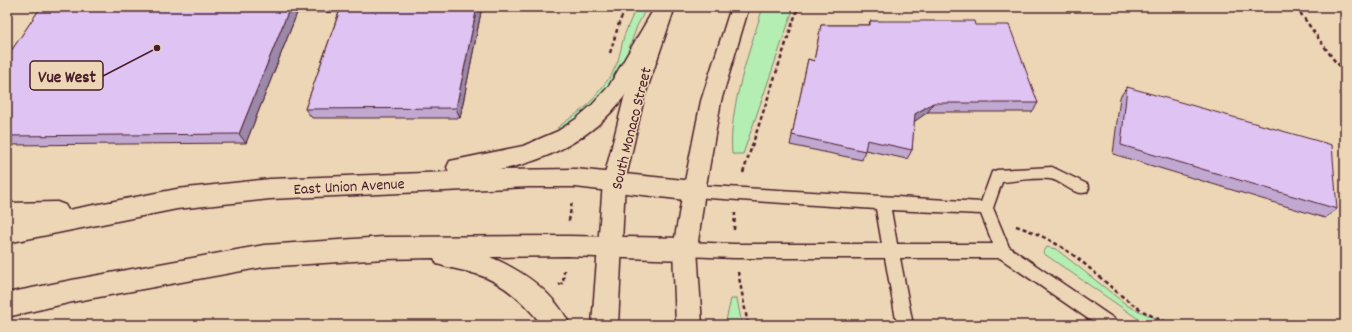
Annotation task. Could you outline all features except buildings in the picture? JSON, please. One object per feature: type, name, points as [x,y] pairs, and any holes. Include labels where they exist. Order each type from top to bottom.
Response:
[{"type":"street","name":"South Monaco Street","points":[[606,325],[609,248],[614,182],[634,98],[665,7]]},
{"type":"street","points":[[270,189],[484,165],[525,155],[555,143],[592,118],[616,92],[647,35],[665,7]]},
{"type":"street","points":[[689,325],[685,249],[694,191],[711,101],[729,37],[740,7]]},
{"type":"street","name":"East Union Avenue","points":[[7,234],[106,212],[177,199],[270,189],[529,178],[575,178],[694,191]]},
{"type":"street","points":[[7,213],[106,212]]},
{"type":"street","points":[[7,305],[76,290],[264,256],[334,250],[566,246],[685,249]]},
{"type":"street","points":[[384,248],[447,256],[487,266],[508,276],[528,290],[557,325]]},
{"type":"lane","points":[[1082,188],[1052,174],[997,176],[989,214],[1003,251],[1110,325]]},
{"type":"lane","points":[[694,191],[882,203],[989,214]]},
{"type":"lane","points":[[882,203],[904,325]]},
{"type":"lane","points":[[685,249],[734,251],[1003,251]]},
{"type":"path","points":[[748,325],[734,251],[736,193],[798,7]]},
{"type":"path","points":[[1296,7],[1334,60],[1345,70]]},
{"type":"path","points":[[989,214],[1031,230],[1057,244],[1111,288],[1144,312],[1170,324],[1177,325]]},
{"type":"green space","points":[[636,7],[647,7],[637,26],[620,74],[611,88],[566,129],[557,128],[587,106],[611,76],[618,61],[624,36]]},
{"type":"green space","points":[[763,7],[794,7],[743,154],[732,154],[733,118],[741,80]]},
{"type":"green space","points":[[1047,247],[1056,249],[1128,306],[1171,325],[1147,325],[1043,253]]},
{"type":"green space","points":[[731,299],[737,299],[742,325],[725,325]]},
{"type":"place","name":"Vue West","points":[[157,48]]}]
